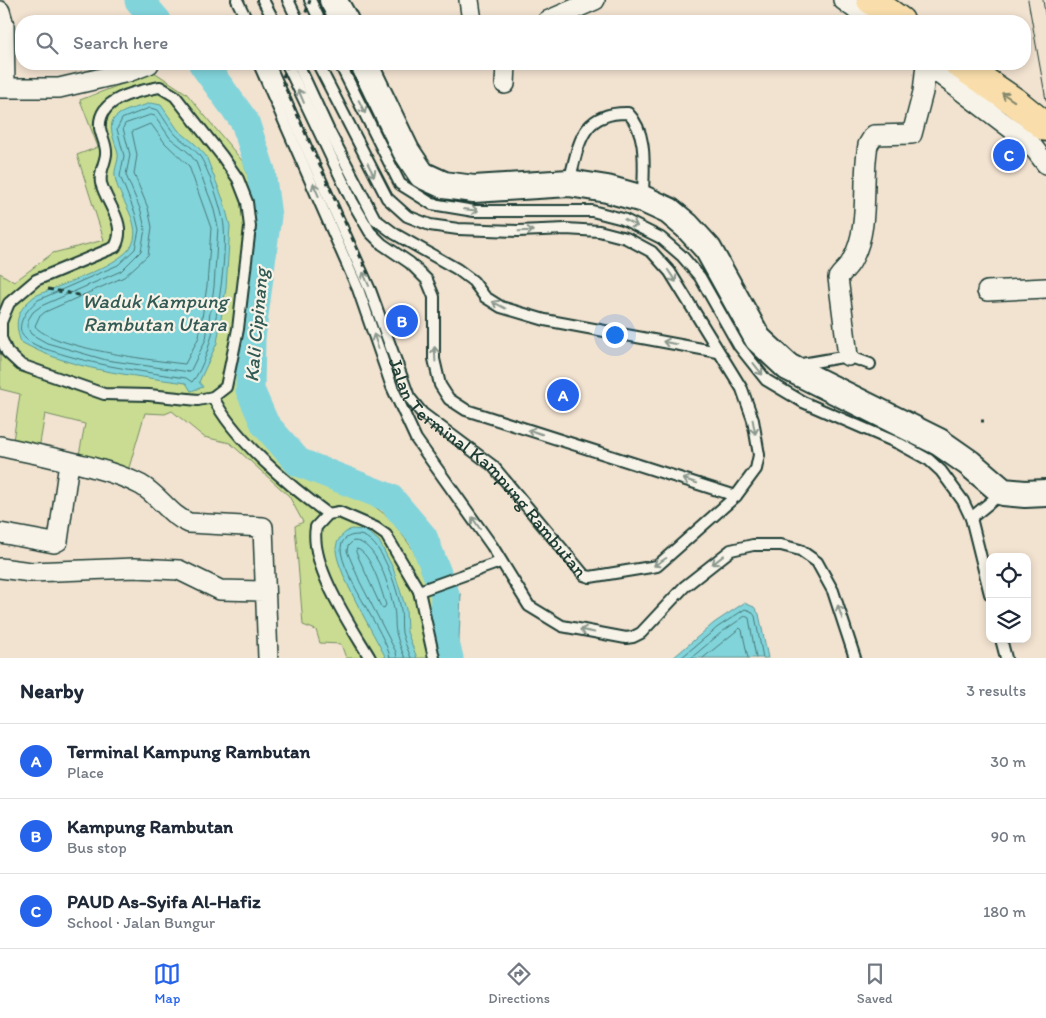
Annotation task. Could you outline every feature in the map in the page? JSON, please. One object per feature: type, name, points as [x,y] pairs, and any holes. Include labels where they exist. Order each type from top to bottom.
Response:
[{"type":"highway","points":[[871,0],[892,15]]},
{"type":"highway","points":[[968,70],[1046,126]]},
{"type":"street","points":[[333,0],[342,15]]},
{"type":"street","points":[[469,0],[471,15]]},
{"type":"street","points":[[561,15],[595,0]]},
{"type":"street","points":[[843,0],[862,15]]},
{"type":"street","points":[[0,11],[4,25],[2,88],[59,88],[131,70]]},
{"type":"street","points":[[367,70],[406,151],[422,175],[444,185],[474,189],[569,183],[607,189],[643,199],[669,211],[708,249],[749,342],[788,367],[900,417],[969,463],[1004,492],[1046,493]]},
{"type":"street","points":[[505,84],[506,70]]},
{"type":"street","points":[[848,356],[838,278],[852,261],[858,246],[863,217],[868,145],[874,135],[912,134],[923,92],[925,70]]},
{"type":"street","points":[[934,70],[1030,143],[1046,164]]},
{"type":"street","points":[[987,291],[1046,288]]},
{"type":"street","points":[[0,446],[119,476],[142,486],[179,519],[189,523],[263,527],[268,658]]},
{"type":"street","points":[[0,533],[58,542],[69,463]]},
{"type":"street","points":[[0,568],[32,572],[135,568],[179,570],[220,590],[264,590]]},
{"type":"lane","points":[[237,0],[244,15]]},
{"type":"lane","points":[[262,0],[271,15]]},
{"type":"lane","points":[[288,0],[295,15]]},
{"type":"lane","points":[[310,0],[317,15]]},
{"type":"lane","name":"Jalan Terminal Kampung Rambutan","points":[[262,70],[358,289],[392,387],[416,439],[446,479],[529,606],[544,617],[562,626],[634,638],[684,587],[731,550],[763,545],[781,545],[800,550],[817,562],[833,591],[855,658]]},
{"type":"lane","name":"Jalan Terminal Kampung Rambutan","points":[[272,70],[370,290],[409,397],[422,413],[493,466],[586,576],[659,564],[736,496],[756,469],[759,455],[754,420],[742,389],[670,272],[652,252],[626,238],[599,231],[566,229],[518,231],[458,229],[430,225],[407,216],[387,198],[321,70]]},
{"type":"lane","points":[[291,70],[352,201],[370,232],[382,244],[410,263],[427,280],[434,297],[434,359],[440,385],[450,399],[466,410],[736,496]]},
{"type":"lane","points":[[301,70],[329,131],[375,219],[395,234],[457,269],[473,281],[485,297],[501,307],[545,320],[718,352]]},
{"type":"lane","points":[[343,70],[400,184],[432,204],[474,211],[592,211],[623,219],[661,238],[682,256],[700,277],[749,342],[766,380],[803,402],[900,444],[929,460],[941,471],[963,500],[971,518],[986,578]]},
{"type":"lane","points":[[160,88],[175,96],[238,179],[247,202],[250,227],[238,329],[226,387],[213,397],[198,400],[149,395],[104,394],[20,365],[7,352],[1,338],[4,301],[36,280],[116,247],[120,240],[120,226],[101,183],[101,167],[106,154],[100,126],[103,111],[111,102],[146,90],[160,88]]},
{"type":"lane","points":[[569,183],[580,140],[590,124],[601,116],[613,113],[628,113],[635,120],[642,142],[643,199]]},
{"type":"lane","points":[[788,367],[848,356],[870,364]]},
{"type":"lane","points":[[392,387],[409,397]]},
{"type":"lane","points":[[213,397],[222,415],[291,488],[328,514]]},
{"type":"lane","points":[[971,518],[994,497],[1004,492]]},
{"type":"lane","points":[[370,658],[328,584],[316,548],[316,527],[328,514],[339,512],[350,515],[386,536],[424,589],[434,658]]},
{"type":"lane","points":[[424,589],[500,562]]},
{"type":"lane","points":[[1002,643],[1006,658]]},
{"type":"path","points":[[305,15],[310,0]]},
{"type":"path","points":[[286,70],[282,80],[368,274]]},
{"type":"path","points":[[44,289],[109,300]]},
{"type":"green space","points":[[154,72],[186,93],[244,163],[253,194],[260,234],[241,355],[241,387],[247,411],[265,439],[292,469],[367,501],[390,518],[412,548],[437,600],[437,621],[444,658],[346,658],[341,644],[320,643],[316,630],[303,625],[295,526],[303,522],[289,496],[230,443],[204,437],[172,411],[165,414],[145,413],[128,471],[78,460],[85,424],[45,414],[39,449],[13,441],[20,394],[0,389],[0,273],[14,282],[53,253],[104,240],[77,155],[98,147],[80,100]]},
{"type":"water","name":"Waduk Kampung Rambutan Utara","points":[[151,103],[161,105],[178,130],[206,156],[224,202],[230,226],[226,288],[217,343],[199,382],[203,387],[191,391],[186,383],[101,370],[60,359],[21,342],[17,328],[21,311],[35,296],[100,269],[123,255],[130,248],[135,231],[133,221],[117,185],[115,170],[118,154],[111,128],[113,120],[120,114]]},
{"type":"water","points":[[351,529],[364,530],[379,541],[393,568],[406,609],[407,632],[417,658],[386,658],[357,604],[343,573],[336,550],[340,538]]},
{"type":"water","points":[[461,594],[459,639],[461,658],[444,658],[437,621],[437,600]]},
{"type":"water","points":[[744,603],[754,607],[759,614],[768,658],[673,658],[714,623]]},
{"type":"waterway","name":"Kali Cipinang","points":[[139,0],[152,15]]},
{"type":"waterway","name":"Kali Cipinang","points":[[207,70],[245,122],[261,171],[267,216],[251,338],[250,390],[265,424],[298,462],[390,498],[423,537],[445,594],[443,637],[449,658]]},
{"type":"tram line","points":[[1028,0],[1031,15]]},
{"type":"tram line","points":[[1043,0],[1046,20]]},
{"type":"tram line","points":[[1031,17],[1046,100]]},
{"type":"place","name":"PAUD As-Syifa Al-Hafiz","points":[[1009,155]]},
{"type":"place","name":"Kampung Rambutan","points":[[402,321]]},
{"type":"place","name":"Terminal Kampung Rambutan","points":[[563,395]]}]
